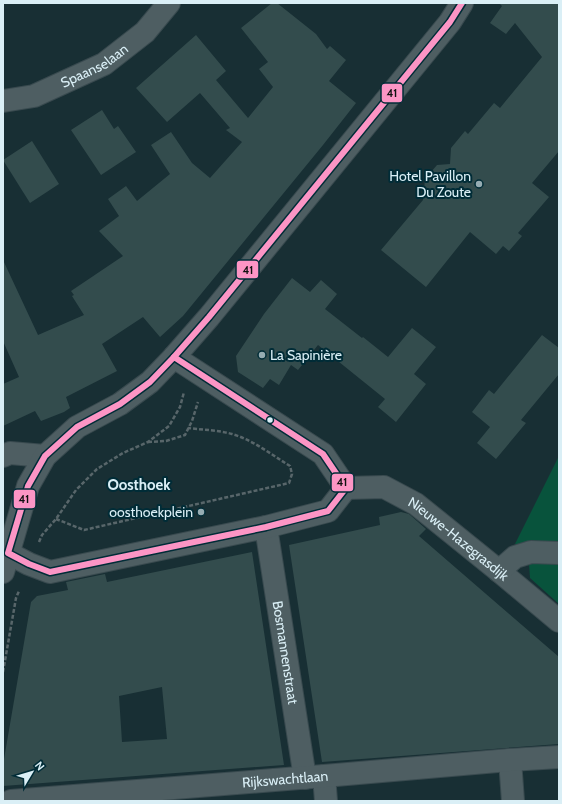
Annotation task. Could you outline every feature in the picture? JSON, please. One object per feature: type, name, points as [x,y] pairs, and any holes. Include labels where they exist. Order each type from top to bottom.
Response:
[{"type":"street","name":"Spaanselaan","points":[[3,101],[34,96],[104,64],[145,32],[169,3]]},
{"type":"street","points":[[5,563],[28,486],[45,456],[77,427],[120,404],[150,382],[174,357],[209,317],[446,28],[462,3]]},
{"type":"street","points":[[5,563],[29,564],[50,572],[266,527],[328,511],[346,488],[323,454],[174,357]]},
{"type":"street","points":[[3,456],[10,453],[45,456]]},
{"type":"street","name":"Nieuwe-Hazegrasdijk","points":[[346,488],[384,486],[410,500],[559,621]]},
{"type":"street","name":"Bosmannenstraat","points":[[266,527],[315,777],[326,801]]},
{"type":"street","points":[[3,529],[5,563]]},
{"type":"street","points":[[499,571],[515,557],[531,552],[559,553]]},
{"type":"street","name":"Rijkswachtlaan","points":[[10,801],[559,757]]},
{"type":"street","points":[[510,760],[514,801]]},
{"type":"path","points":[[188,428],[215,430],[233,434],[250,441],[290,466],[292,474],[289,483],[84,530],[56,519],[76,490],[97,469],[123,452],[148,442],[166,441],[185,435],[188,428],[192,421],[198,401],[209,379]]},
{"type":"path","points":[[3,672],[16,598],[29,564]]},
{"type":"green space","points":[[559,456],[559,548],[515,544]]},
{"type":"green space","points":[[559,550],[559,604],[530,578],[529,564]]},
{"type":"building","points":[[272,3],[277,3],[316,34],[327,49],[330,46],[346,60],[329,81],[356,103],[183,316],[160,337],[143,317],[102,344],[117,371],[66,397],[70,408],[41,421],[35,411],[3,426],[3,384],[19,377],[3,341],[3,260],[38,335],[84,315],[72,296],[74,295],[71,291],[123,256],[99,231],[119,216],[108,199],[126,186],[137,201],[170,174],[151,145],[171,132],[192,163],[210,178],[242,142],[226,130],[230,128],[200,93],[167,122],[136,88],[196,35],[226,71],[216,80],[248,118],[273,87],[259,69],[268,62],[241,28]]},
{"type":"building","name":"Hotel Pavillon Du Zoute","points":[[499,3],[559,3],[559,151],[532,183],[549,197],[518,233],[522,236],[509,251],[503,246],[496,254],[470,232],[426,287],[381,250],[423,200],[425,179],[437,165],[450,164],[451,148],[465,131],[468,134],[494,103],[500,108],[542,57],[515,23],[506,34],[490,23],[502,6]]},
{"type":"building","points":[[102,110],[114,129],[118,126],[136,152],[101,175],[71,130]]},
{"type":"building","points":[[32,141],[59,184],[30,203],[3,160]]},
{"type":"building","points":[[292,278],[310,292],[321,280],[337,294],[325,309],[388,357],[412,328],[436,347],[414,374],[426,384],[396,422],[378,407],[385,399],[318,345],[298,370],[291,365],[279,385],[270,379],[263,388],[238,372],[236,356],[264,314]]},
{"type":"building","points":[[542,335],[559,348],[559,374],[521,420],[526,423],[496,459],[477,443],[490,427],[472,412],[489,390],[494,394]]},
{"type":"building","points":[[401,512],[409,514],[426,529],[419,536],[559,657],[559,744],[322,762],[289,545],[380,525],[379,517]]},
{"type":"building","points":[[252,552],[284,765],[3,786],[3,765],[31,602],[37,596],[68,590],[66,582],[105,574],[107,582]],"holes":[[[162,687],[167,739],[122,742],[119,696]]]},
{"type":"transit line","name":"41","points":[[174,357],[209,317],[450,22],[462,3]]},
{"type":"transit line","name":"41","points":[[174,357],[323,454],[346,488],[328,511],[266,527],[50,572],[29,564],[8,553],[28,486],[45,456],[77,427],[120,404],[150,382],[174,357]]},
{"type":"place","name":"Hotel Pavillon Du Zoute","points":[[479,184]]},
{"type":"place","name":"La Sapinière","points":[[262,355]]},
{"type":"place","name":"oosthoekplein","points":[[201,512]]},
{"type":"district","name":"Oosthoek","points":[[139,485]]}]
